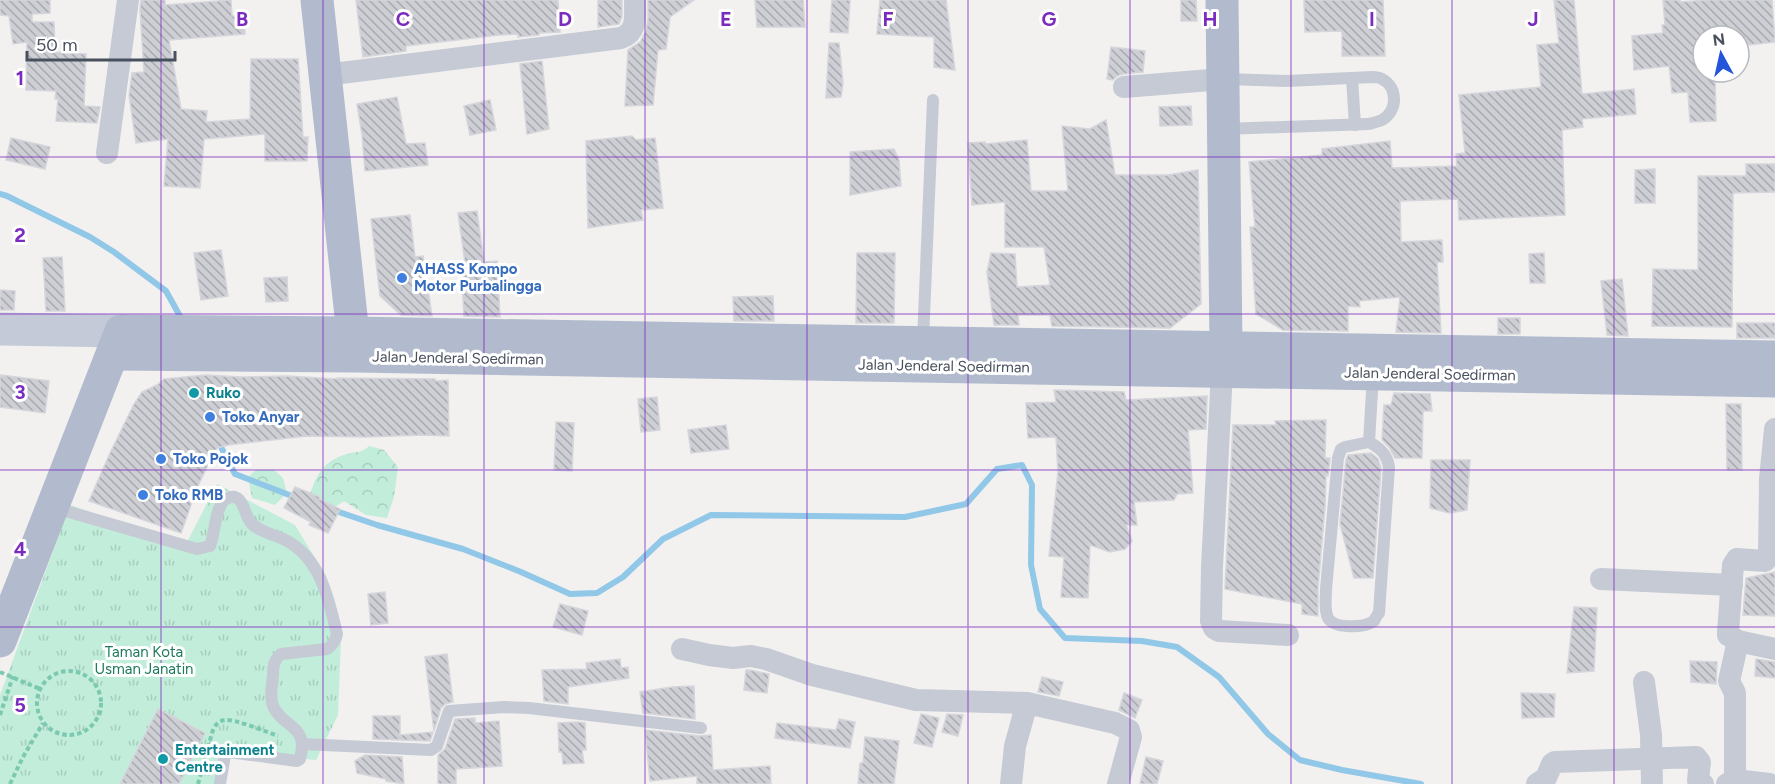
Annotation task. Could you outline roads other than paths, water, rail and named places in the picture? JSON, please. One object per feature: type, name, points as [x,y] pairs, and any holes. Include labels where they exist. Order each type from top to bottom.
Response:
[{"type":"main road","points":[[316,0],[355,344]]},
{"type":"main road","points":[[1222,0],[1224,359]]},
{"type":"main road","points":[[0,329],[117,342]]},
{"type":"main road","points":[[0,351],[117,342]]},
{"type":"main road","points":[[0,640],[117,342]]},
{"type":"main road","name":"Jalan Jenderal Soedirman","points":[[117,342],[1224,359],[1775,357]]},
{"type":"main road","name":"Jalan Jenderal Soedirman","points":[[355,344],[923,342],[1224,359],[1374,374],[1775,381]]},
{"type":"street","points":[[107,153],[128,0]]},
{"type":"street","points":[[325,75],[621,38],[627,36],[634,27],[635,0]]},
{"type":"street","points":[[1124,87],[1223,79]]},
{"type":"street","points":[[1224,359],[1210,621],[1219,631],[1288,635]]},
{"type":"street","points":[[1775,429],[1770,479],[1769,556],[1765,561],[1737,559],[1733,565],[1728,632],[1728,635],[1738,641],[1775,649]]},
{"type":"street","points":[[1601,579],[1732,585]]},
{"type":"street","points":[[1738,641],[1729,681],[1735,693],[1731,782],[1769,784]]},
{"type":"street","points":[[682,649],[733,658],[766,659],[812,675],[916,700],[1027,704],[1115,723],[1129,730],[1131,737],[1118,784]]},
{"type":"street","points":[[1644,682],[1651,735],[1652,784]]},
{"type":"street","points":[[1011,784],[1014,746],[1027,704]]},
{"type":"street","points":[[1537,784],[1546,778],[1555,762],[1696,757],[1700,762],[1698,780],[1702,784]]},
{"type":"lane","points":[[1223,79],[1287,81],[1372,77],[1382,79],[1390,87],[1395,99],[1390,114],[1382,121],[1368,124],[1223,129]]},
{"type":"lane","points":[[1352,78],[1355,125]]},
{"type":"lane","points":[[923,342],[933,100]]},
{"type":"lane","points":[[1369,442],[1374,374]]},
{"type":"lane","points":[[1369,442],[1384,453],[1389,467],[1379,613],[1374,620],[1359,627],[1335,624],[1330,621],[1326,610],[1326,589],[1338,458],[1341,449],[1369,442]]},
{"type":"lane","points":[[51,507],[202,549],[210,546],[213,540],[219,507],[227,498],[236,497],[240,500],[250,522],[293,545],[315,569],[326,592],[337,634],[333,645],[327,648],[281,654],[276,658],[271,698],[278,714],[295,728],[300,737],[302,756],[297,761],[229,752],[224,757],[220,784]]},
{"type":"lane","points":[[302,744],[431,750],[437,746],[449,711],[504,707],[582,713],[701,728]]},
{"type":"waterway","points":[[0,194],[90,237],[114,252],[166,291],[181,318]]},
{"type":"waterway","points":[[222,449],[235,474],[297,498]]},
{"type":"waterway","points":[[333,510],[463,549],[570,594],[597,593],[623,577],[663,539],[711,515],[905,517],[966,504],[997,469],[1022,465],[1032,485],[1031,565],[1040,609],[1065,638],[1142,641],[1177,647],[1219,677],[1268,734],[1300,760],[1421,784]]},
{"type":"place","name":"AHASS Kompo Motor Purbalingga","points":[[402,278]]},
{"type":"place","name":"Ruko","points":[[194,393]]},
{"type":"place","name":"Toko Anyar","points":[[210,417]]},
{"type":"place","name":"Toko Pojok","points":[[161,459]]},
{"type":"place","name":"Toko RMB","points":[[143,495]]},
{"type":"place","name":"Entertainment Centre","points":[[163,759]]},
{"type":"park label","name":"Taman Kota Usman Janatin","points":[[144,660]]}]
